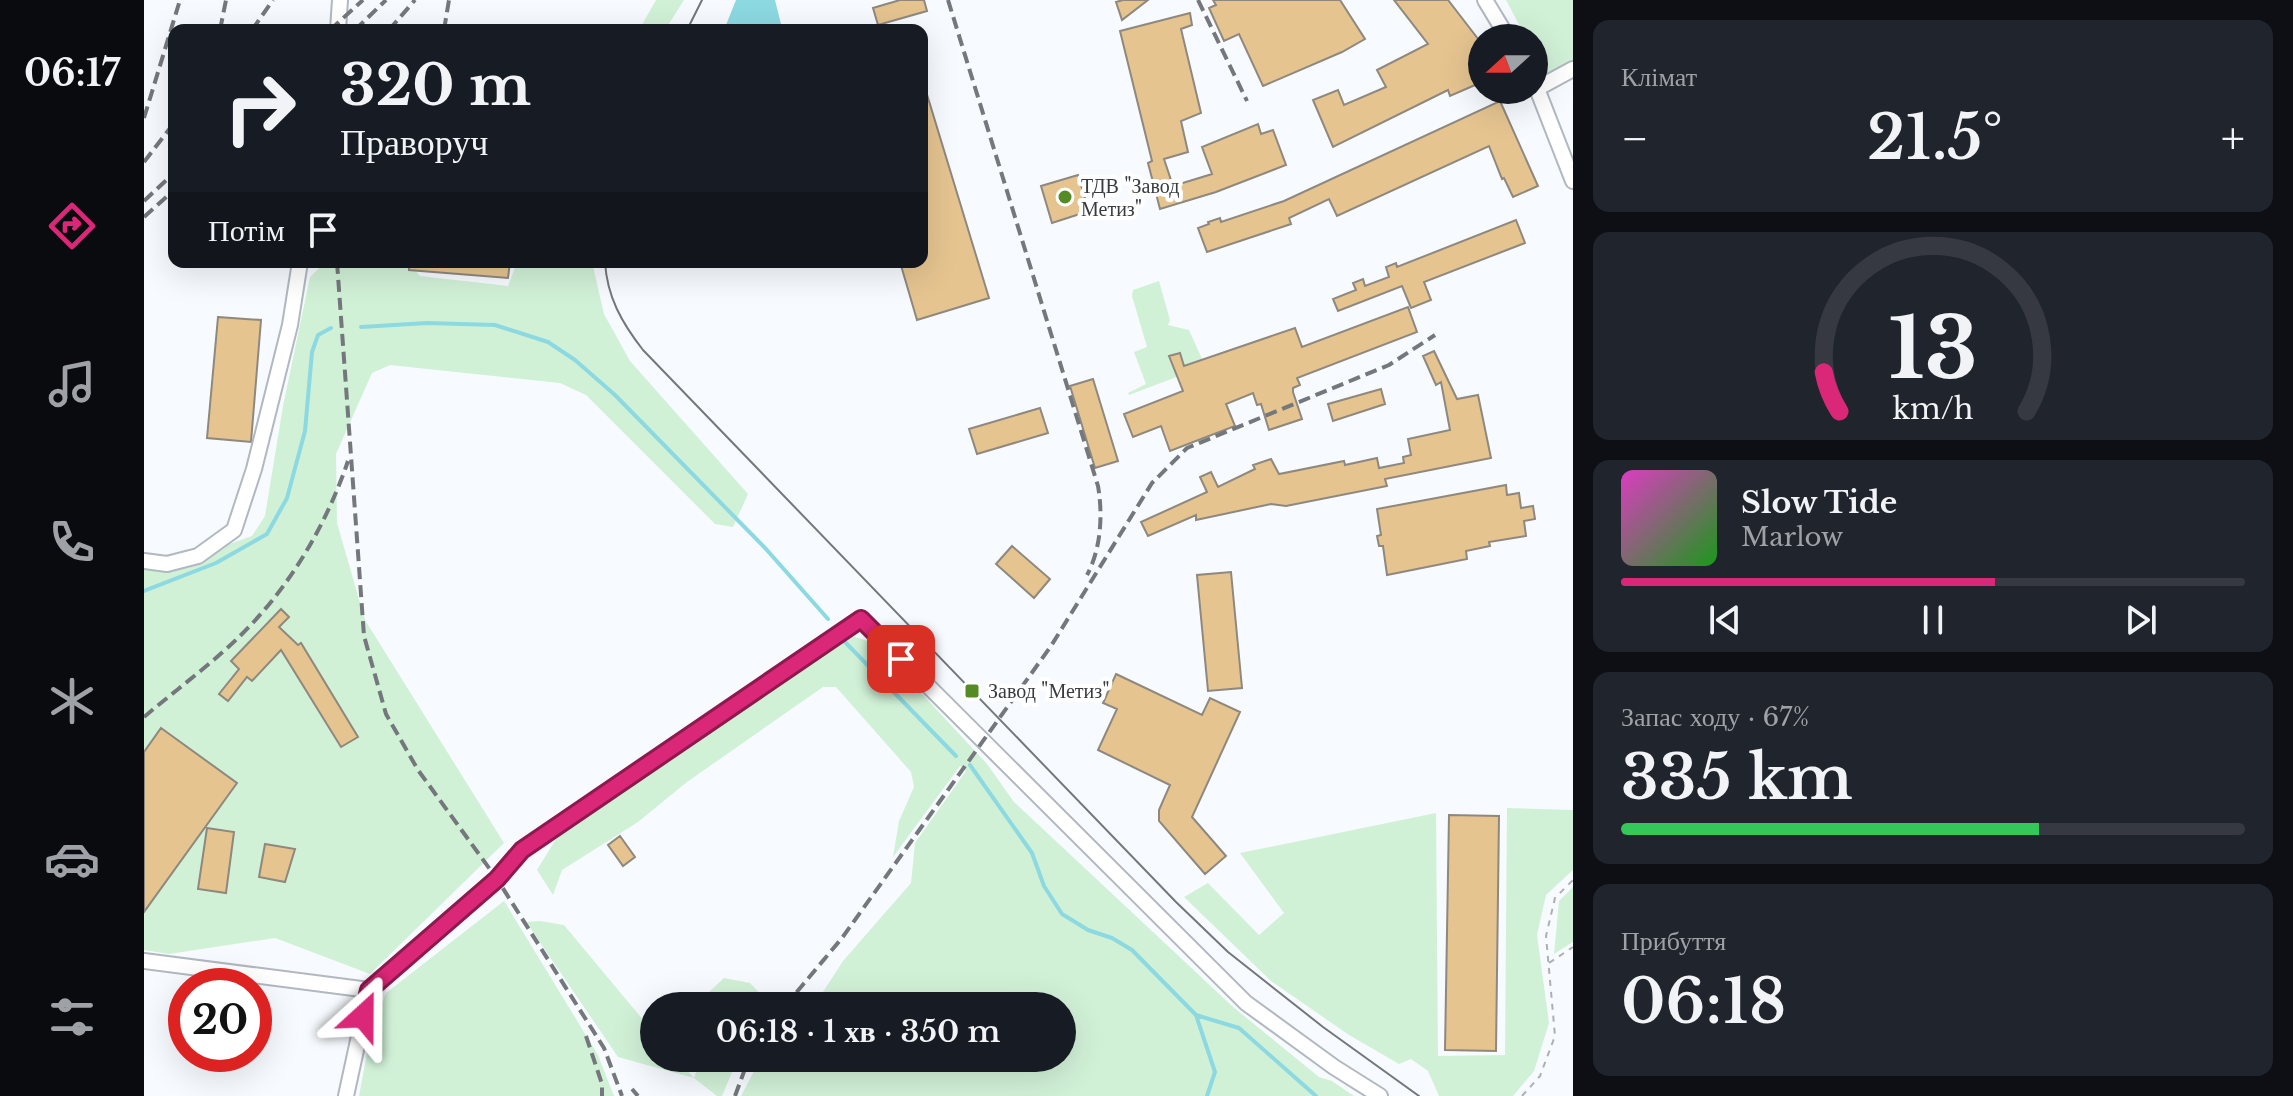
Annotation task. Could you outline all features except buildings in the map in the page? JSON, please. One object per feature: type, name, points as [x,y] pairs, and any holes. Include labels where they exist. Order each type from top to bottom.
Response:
[{"type":"street","points":[[338,24],[340,0]]},
{"type":"street","points":[[1485,0],[1500,24]]},
{"type":"street","points":[[1548,79],[1573,69]]},
{"type":"street","points":[[1544,104],[1573,181]]},
{"type":"street","points":[[144,561],[167,564],[198,556],[234,530],[254,469],[290,325],[299,268]]},
{"type":"street","points":[[346,1096],[369,990],[497,879],[522,850],[861,619],[1246,1003],[1334,1067],[1380,1096]]},
{"type":"street","points":[[144,961],[369,990]]},
{"type":"path","points":[[1522,1096],[1540,1076],[1555,1036],[1546,936],[1555,898],[1573,880]]},
{"type":"path","points":[[1548,964],[1573,947]]},
{"type":"green space","points":[[656,0],[684,0],[669,24],[642,24]]},
{"type":"green space","points":[[1506,0],[1573,0],[1573,67],[1553,78],[1548,74],[1548,24],[1519,24]]},
{"type":"green space","points":[[319,268],[413,268],[420,276],[508,286],[515,268],[593,268],[604,314],[630,361],[748,494],[733,527],[715,524],[586,395],[560,383],[390,365],[372,373],[336,454],[337,523],[365,620],[504,843],[370,974],[275,938],[169,954],[144,950],[144,568],[159,569],[252,536],[265,516],[283,406],[310,277]]},
{"type":"green space","points":[[1159,281],[1170,320],[1168,325],[1189,330],[1202,359],[1193,363],[1195,370],[1129,395],[1146,384],[1134,352],[1147,347],[1132,296],[1133,290]]},
{"type":"green space","points":[[850,635],[876,644],[987,764],[1014,802],[1232,1006],[1319,1077],[1332,1081],[1354,1096],[741,1096],[754,1072],[1076,1072],[1076,992],[823,992],[843,961],[911,883],[915,843],[966,771],[960,766],[893,857],[899,821],[914,787],[911,772],[836,687],[823,687],[687,782],[638,822],[562,870],[553,895],[537,870],[556,839]]},
{"type":"green space","points":[[1507,808],[1573,810],[1573,870],[1546,895],[1537,935],[1549,1023],[1534,1071],[1513,1096],[1439,1096],[1428,1071],[1411,1059],[1399,1064],[1349,1035],[1271,981],[1184,897],[1208,883],[1259,935],[1284,913],[1240,853],[1436,813],[1438,1056],[1505,1055]]},
{"type":"green space","points":[[1573,887],[1573,942],[1554,954],[1559,901]]},
{"type":"green space","points":[[504,901],[598,1055],[614,1096],[359,1096],[370,1037],[386,993]]},
{"type":"green space","points":[[526,922],[564,925],[640,1016],[640,1063],[618,1057]]},
{"type":"green space","points":[[724,978],[750,983],[759,992],[709,992]]},
{"type":"green space","points":[[672,1072],[689,1072],[694,1078]]},
{"type":"green space","points":[[696,1072],[732,1072],[722,1096],[717,1096],[694,1078]]},
{"type":"water","points":[[736,0],[775,0],[781,24],[726,24]]},
{"type":"waterway","points":[[361,327],[427,323],[495,325],[548,342],[575,360],[615,395],[766,549],[828,619]]},
{"type":"waterway","points":[[144,591],[216,563],[267,534],[287,498],[305,431],[312,352],[318,335],[331,328]]},
{"type":"waterway","points":[[844,641],[956,756]]},
{"type":"waterway","points":[[970,765],[1032,853],[1044,886],[1062,914],[1132,950],[1196,1015],[1215,1072],[1207,1096]]},
{"type":"waterway","points":[[1196,1015],[1239,1028],[1316,1096]]},
{"type":"tram line","points":[[690,24],[702,0]]},
{"type":"tram line","points":[[605,268],[617,309],[643,350],[1176,902],[1228,952],[1323,1027],[1419,1096]]},
{"type":"railway","points":[[173,24],[180,0]]},
{"type":"railway","points":[[221,24],[226,0]]},
{"type":"railway","points":[[256,24],[273,0]]},
{"type":"railway","points":[[337,24],[363,0]]},
{"type":"railway","points":[[361,24],[386,0]]},
{"type":"railway","points":[[394,24],[415,0]]},
{"type":"railway","points":[[445,24],[449,0]]},
{"type":"railway","points":[[948,0],[1098,486],[1100,532],[1087,575]]},
{"type":"railway","points":[[1198,0],[1247,101]]},
{"type":"railway","points":[[144,118],[168,39]]},
{"type":"railway","points":[[144,162],[168,131]]},
{"type":"railway","points":[[144,201],[168,179]]},
{"type":"railway","points":[[144,217],[168,195]]},
{"type":"railway","points":[[337,268],[364,636],[386,714],[418,770],[497,879],[604,1048],[622,1096]]},
{"type":"railway","points":[[797,992],[842,938],[1051,646],[1152,483],[1187,448],[1389,365],[1435,335]]},
{"type":"railway","points":[[144,717],[231,644],[277,595],[318,531],[348,461]]},
{"type":"railway","points":[[586,1036],[602,1084],[602,1096]]},
{"type":"railway","points":[[735,1096],[744,1072]]},
{"type":"railway","points":[[632,1089],[638,1096]]},
{"type":"place","name":"ТДВ \"Завод Метиз\"","points":[[1065,197]]},
{"type":"place","name":"Завод \"Метиз\"","points":[[972,691]]},
{"type":"route","points":[[363,1016],[369,990],[497,879],[522,850],[861,619],[901,659]]}]
